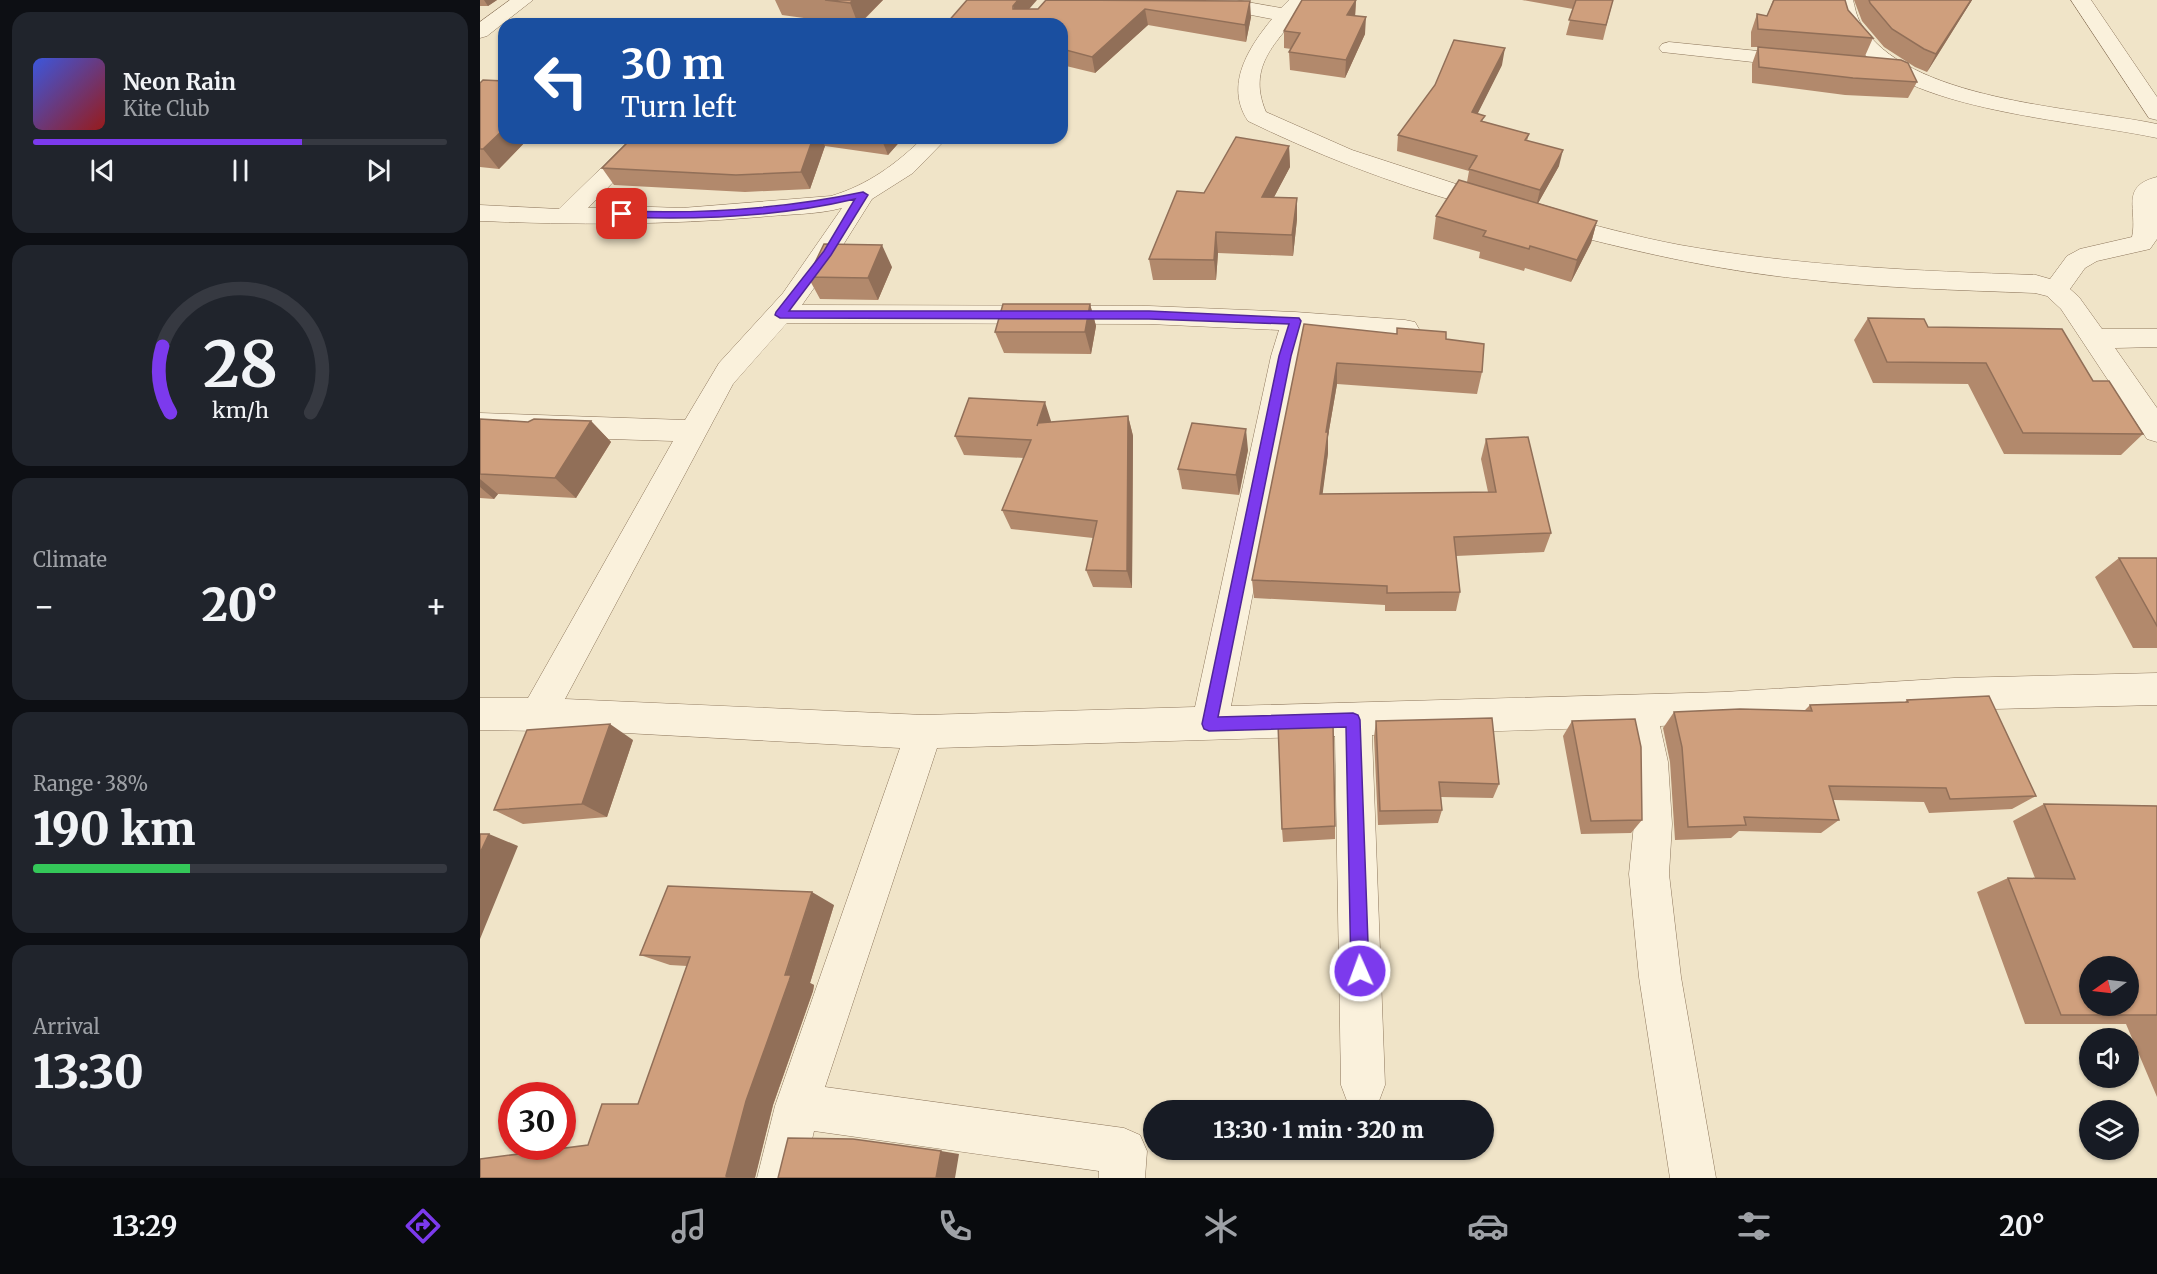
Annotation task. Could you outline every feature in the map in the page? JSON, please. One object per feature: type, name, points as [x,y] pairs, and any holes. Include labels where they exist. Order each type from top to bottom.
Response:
[{"type":"street","points":[[498,18],[522,0]]},
{"type":"street","points":[[1205,0],[1293,7]]},
{"type":"street","points":[[1843,0],[1851,25],[1869,48],[1896,68],[1932,86],[1964,96],[2157,132]]},
{"type":"street","points":[[2081,0],[2157,113]]},
{"type":"street","points":[[1293,7],[1252,62],[1248,96],[1256,116],[1287,132],[1389,171],[1524,215],[1679,253],[1802,271],[1907,279],[2019,282],[2056,290],[2070,303],[2096,339],[2157,430]]},
{"type":"street","points":[[480,32],[498,18]]},
{"type":"street","points":[[1669,48],[1815,62]]},
{"type":"street","points":[[1861,66],[1896,68]]},
{"type":"street","points":[[565,217],[639,144]]},
{"type":"street","points":[[480,213],[565,217],[622,214],[682,216],[812,206],[863,195],[905,168],[930,144]]},
{"type":"street","points":[[2056,290],[2076,262],[2089,255],[2141,243],[2146,237],[2144,194],[2150,187],[2157,184]]},
{"type":"street","points":[[537,716],[692,431],[734,360],[780,315],[828,253],[863,195]]},
{"type":"street","points":[[780,315],[1149,315],[1295,321],[1405,329]]},
{"type":"street","points":[[1209,724],[1285,356],[1295,321]]},
{"type":"street","points":[[2096,339],[2157,338]]},
{"type":"street","points":[[480,424],[692,431]]},
{"type":"street","points":[[480,714],[607,716],[924,732],[1353,720],[1639,710],[1954,694],[2157,689]]},
{"type":"street","points":[[1639,710],[1650,762],[1653,824],[1648,874],[1662,989],[1693,1178]]},
{"type":"street","points":[[1353,720],[1363,1086]]},
{"type":"street","points":[[780,1178],[796,1106],[924,732]]},
{"type":"street","points":[[796,1106],[1125,1151],[1122,1178]]},
{"type":"building","points":[[825,0],[853,0],[850,3]]},
{"type":"building","points":[[967,0],[1018,0],[1013,9],[1038,9],[1046,0],[1250,1],[1245,25],[1145,9],[1092,57],[1068,51],[1068,18],[951,18]]},
{"type":"building","points":[[1302,0],[1356,0],[1347,15],[1366,17],[1346,60],[1289,52],[1300,33],[1284,31]]},
{"type":"building","points":[[1576,0],[1613,0],[1606,25],[1569,20]]},
{"type":"building","points":[[1774,0],[1845,0],[1848,10],[1873,38],[1758,29],[1757,14],[1767,16]]},
{"type":"building","points":[[1869,0],[1971,0],[1936,54],[1892,29]]},
{"type":"building","points":[[1454,40],[1505,48],[1472,112],[1485,116],[1481,121],[1529,134],[1525,140],[1563,150],[1540,190],[1469,169],[1477,156],[1398,135],[1435,85]]},
{"type":"building","points":[[1758,47],[1901,60],[1908,63],[1917,82],[1853,78],[1759,67]]},
{"type":"building","points":[[483,80],[498,81],[498,135],[483,149],[480,149],[480,83]]},
{"type":"building","points":[[1236,137],[1289,146],[1262,197],[1297,198],[1292,235],[1216,232],[1214,260],[1149,259],[1177,191],[1204,193]]},
{"type":"building","points":[[626,144],[811,144],[801,172],[736,175],[602,168]]},
{"type":"building","points":[[1459,180],[1597,221],[1577,260],[1530,246],[1529,249],[1483,236],[1486,231],[1436,216]]},
{"type":"building","points":[[824,244],[882,245],[868,278],[808,277]]},
{"type":"building","points":[[1003,304],[1090,304],[1085,332],[995,332]]},
{"type":"building","points":[[1868,318],[1924,319],[1928,327],[2062,329],[2093,381],[2109,381],[2143,434],[2023,433],[1986,363],[1887,362]]},
{"type":"building","points":[[1304,324],[1397,334],[1397,328],[1446,332],[1446,339],[1484,344],[1482,372],[1337,363],[1326,432],[1328,432],[1320,494],[1496,492],[1486,439],[1528,437],[1551,533],[1454,537],[1460,592],[1387,593],[1387,586],[1252,580]]},
{"type":"building","points":[[969,398],[1045,402],[1038,423],[1128,416],[1127,571],[1086,570],[1097,521],[1002,510],[1031,440],[955,436]]},
{"type":"building","points":[[480,419],[528,422],[534,419],[591,421],[555,478],[480,474]]},
{"type":"building","points":[[1192,423],[1246,429],[1236,475],[1178,469]]},
{"type":"building","points":[[2119,558],[2157,558],[2157,626]]},
{"type":"building","points":[[1989,696],[2036,796],[1950,799],[1946,788],[1829,786],[1839,820],[1744,817],[1746,825],[1688,827],[1682,747],[1674,712],[1740,709],[1812,711],[1810,705],[1908,702],[1907,700]]},
{"type":"building","points":[[1492,718],[1499,784],[1439,782],[1442,810],[1380,811],[1376,721]]},
{"type":"building","points":[[1635,719],[1641,747],[1642,820],[1591,821],[1572,721]]},
{"type":"building","points":[[1333,723],[1335,826],[1282,829],[1278,724]]},
{"type":"building","points":[[610,724],[582,804],[494,810],[527,730]]},
{"type":"building","points":[[2044,804],[2157,806],[2157,1015],[2139,1015],[2139,956],[2079,956],[2079,1015],[2061,1015],[2008,878],[2075,879]]},
{"type":"building","points":[[480,834],[489,834],[480,853]]},
{"type":"building","points":[[668,886],[812,892],[785,975],[791,975],[746,1101],[727,1178],[480,1178],[480,1159],[498,1157],[498,1160],[576,1160],[576,1147],[588,1145],[602,1104],[638,1104],[690,957],[640,955]]},
{"type":"building","points":[[788,1138],[853,1139],[941,1151],[936,1178],[778,1178]]},
{"type":"route","points":[[622,214],[682,216],[754,211],[833,203],[863,195],[828,253],[780,315],[1149,315],[1295,321],[1285,356],[1209,724],[1353,720],[1360,971]]}]
